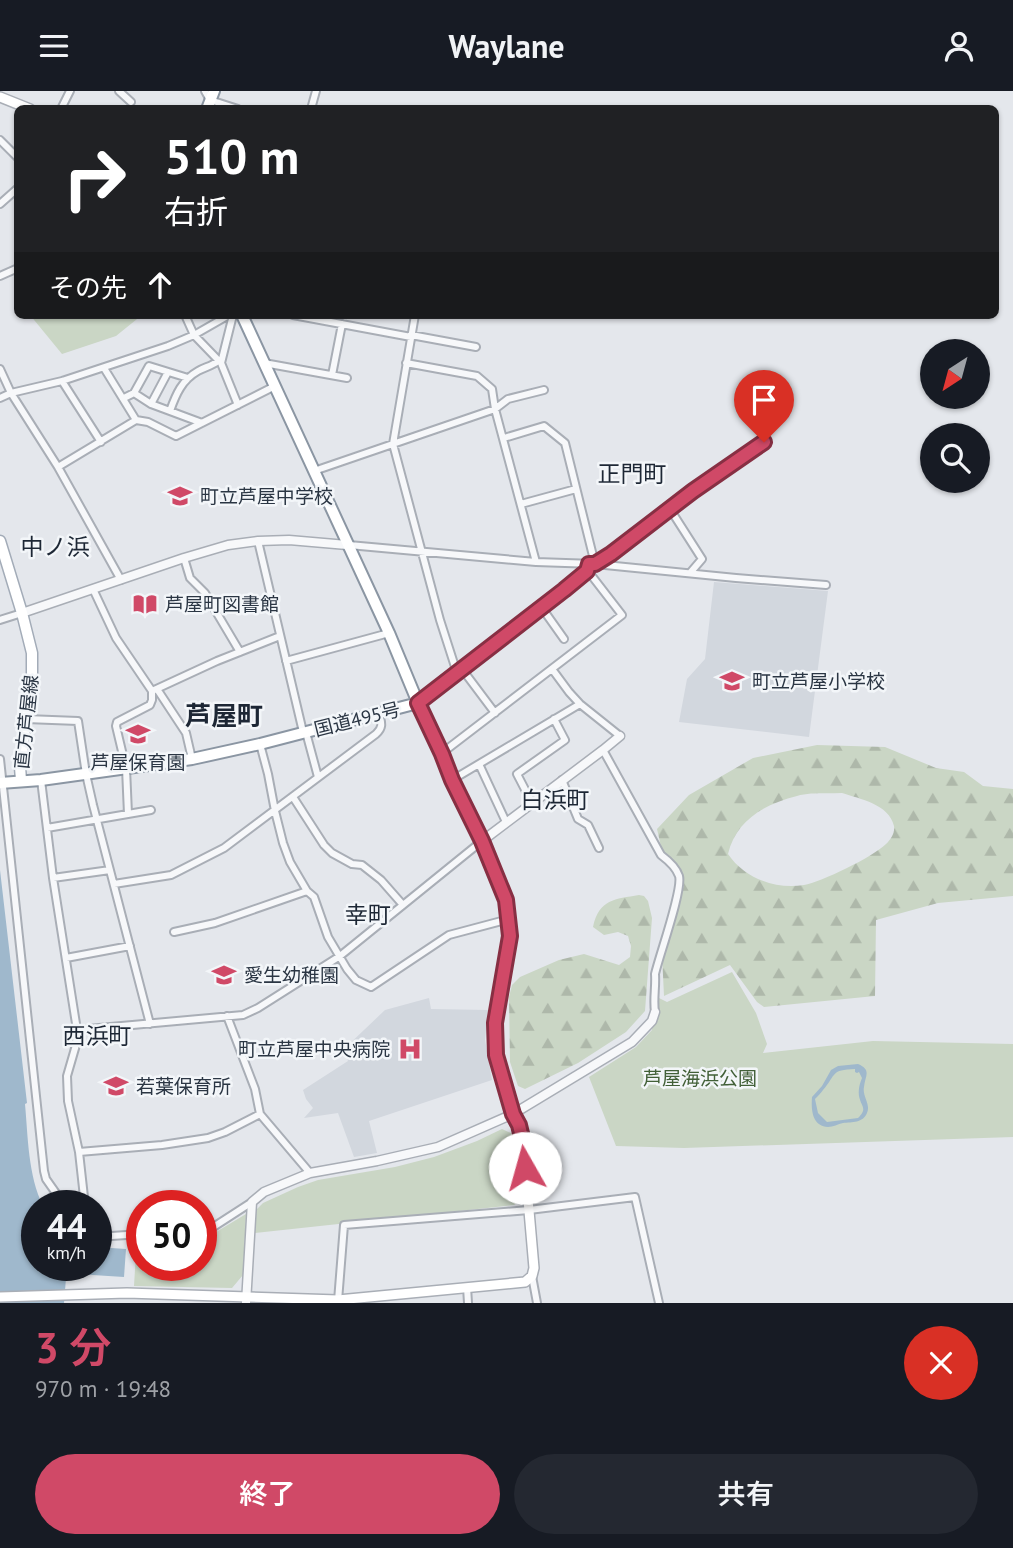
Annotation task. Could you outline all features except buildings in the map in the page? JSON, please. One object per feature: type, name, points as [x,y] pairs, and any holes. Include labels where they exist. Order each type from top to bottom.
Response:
[{"type":"highway","name":"国道495号","points":[[1,782],[41,780],[191,759],[418,703],[244,319]]},
{"type":"main road","points":[[0,97],[20,105]]},
{"type":"main road","name":"直方芦屋線","points":[[0,541],[32,653],[32,675],[19,767],[21,780]]},
{"type":"main road","points":[[0,1297],[127,1293],[338,1301],[400,1298],[467,1287],[525,1282],[532,1276],[534,1268],[523,1142],[496,1055],[495,1023],[510,936],[506,900],[482,841],[418,703]]},
{"type":"street","points":[[119,91],[131,102]]},
{"type":"street","points":[[209,98],[227,105]]},
{"type":"street","points":[[0,204],[14,192]]},
{"type":"street","points":[[187,319],[194,335],[219,362],[238,405]]},
{"type":"street","points":[[0,398],[168,346],[224,319]]},
{"type":"street","points":[[219,362],[230,319]]},
{"type":"street","points":[[315,319],[476,347]]},
{"type":"street","points":[[414,319],[393,444],[440,620],[459,671],[495,713]]},
{"type":"street","points":[[332,376],[342,324]]},
{"type":"street","points":[[170,411],[178,390],[188,378],[219,362]]},
{"type":"street","points":[[264,363],[347,378]]},
{"type":"street","points":[[406,363],[477,376],[492,389],[536,562]]},
{"type":"street","points":[[124,398],[134,393],[149,366],[188,378]]},
{"type":"street","points":[[104,368],[136,420]]},
{"type":"street","points":[[0,369],[11,393],[58,467],[121,580]]},
{"type":"street","points":[[151,404],[167,372]]},
{"type":"street","points":[[62,381],[101,442]]},
{"type":"street","points":[[58,467],[136,420],[148,422],[176,436],[275,386]]},
{"type":"street","points":[[314,471],[495,409],[508,400],[544,390]]},
{"type":"street","points":[[134,393],[151,404],[202,423]]},
{"type":"street","points":[[442,754],[622,615],[591,567],[565,443],[544,426],[504,438]]},
{"type":"street","points":[[418,703],[591,567],[764,442]]},
{"type":"street","points":[[521,504],[576,489]]},
{"type":"street","points":[[670,509],[702,559],[690,573]]},
{"type":"street","points":[[0,620],[184,558],[229,545],[258,541],[289,540],[826,585]]},
{"type":"street","points":[[258,541],[303,732],[307,736],[318,777]]},
{"type":"street","points":[[184,558],[190,578],[205,593],[240,652]]},
{"type":"street","points":[[93,589],[116,638],[186,733],[191,759]]},
{"type":"street","points":[[542,608],[564,639]]},
{"type":"street","points":[[286,661],[388,633]]},
{"type":"street","points":[[128,814],[126,768],[117,722],[150,705],[155,690],[217,660],[280,636]]},
{"type":"street","points":[[77,1030],[243,1014],[258,1008],[340,956],[506,822],[620,736],[580,704],[552,669]]},
{"type":"street","points":[[452,780],[580,704]]},
{"type":"street","points":[[114,884],[171,876],[224,848],[381,729],[379,713]]},
{"type":"street","points":[[26,719],[78,722],[97,821],[150,1024]]},
{"type":"street","points":[[532,803],[517,774],[565,740],[554,719]]},
{"type":"street","points":[[260,744],[283,843],[290,862],[307,891],[314,897],[328,937],[356,980],[371,987],[449,935],[509,919]]},
{"type":"street","points":[[217,1225],[264,1192],[310,1173],[438,1147],[513,1114],[632,1042],[652,1021],[655,1012],[655,974],[680,879],[671,863],[662,855],[603,750]]},
{"type":"street","points":[[0,759],[44,1171],[54,1190]]},
{"type":"street","points":[[479,764],[506,822]]},
{"type":"street","points":[[41,780],[53,879],[77,1030],[76,1045],[67,1076],[68,1101],[79,1152],[83,1190]]},
{"type":"street","points":[[562,780],[578,819],[588,825],[599,848]]},
{"type":"street","points":[[293,797],[332,853],[352,864],[362,865],[381,880],[404,905]]},
{"type":"street","points":[[47,828],[151,810]]},
{"type":"street","points":[[53,879],[110,870]]},
{"type":"street","points":[[174,932],[215,923],[307,891]]},
{"type":"street","points":[[66,958],[130,946]]},
{"type":"street","points":[[227,1016],[256,1089],[260,1114],[310,1173]]},
{"type":"street","points":[[79,1152],[208,1138],[260,1114]]},
{"type":"street","points":[[338,1301],[344,1226],[529,1210],[635,1197],[659,1303]]},
{"type":"street","points":[[246,1299],[252,1202]]},
{"type":"street","points":[[532,1276],[537,1303]]},
{"type":"street","points":[[467,1287],[468,1303]]},
{"type":"shaded area","points":[[714,582],[828,591],[809,737],[679,722],[687,679],[705,659]]},
{"type":"shaded area","points":[[429,998],[431,1009],[488,1010],[485,1040],[492,1080],[369,1121],[377,1153],[354,1157],[338,1113],[304,1118],[313,1108],[303,1090],[348,1061],[343,1050],[385,1010]]},
{"type":"green space","points":[[33,319],[137,319],[116,336],[62,354]]},
{"type":"green space","points":[[817,745],[885,747],[936,768],[964,772],[983,786],[1013,789],[1013,896],[938,903],[876,920],[875,996],[764,1007],[757,1002],[730,965],[664,996],[662,955],[684,885],[682,875],[662,851],[657,829],[689,795],[753,758]],"holes":[[[842,793],[880,807],[894,826],[892,836],[886,844],[846,868],[812,883],[783,886],[752,876],[728,854],[738,832],[763,809],[785,799],[807,794]]]},
{"type":"green space","points":[[639,895],[648,901],[652,918],[645,1011],[626,1032],[578,1063],[525,1089],[518,1086],[510,1062],[509,997],[512,985],[520,977],[559,960],[584,954],[619,965],[630,957],[628,936],[618,932],[604,935],[593,927],[599,911],[609,902]]},
{"type":"green space","name":"芦屋海浜公園","points":[[732,972],[756,1013],[767,1044],[763,1053],[873,1041],[1013,1044],[1013,1137],[684,1148],[616,1146],[589,1077],[636,1047],[652,1030],[658,1012],[657,997],[667,1002]]},
{"type":"green space","points":[[502,1129],[513,1134],[520,1197],[514,1205],[255,1233],[256,1210],[263,1203],[298,1187],[318,1180],[395,1167],[434,1157]]},
{"type":"green space","points":[[246,1214],[243,1275],[232,1288],[134,1286],[134,1281],[217,1281],[217,1231]]},
{"type":"water","points":[[0,870],[27,1103],[30,1156],[37,1190],[21,1190],[21,1281],[66,1281],[64,1303],[0,1303]]},
{"type":"water","points":[[858,1064],[865,1069],[867,1074],[864,1090],[868,1110],[860,1120],[830,1127],[823,1126],[814,1117],[812,1097],[831,1070],[838,1066]],"holes":[[[855,1069],[855,1072],[859,1072],[862,1078],[859,1093],[863,1112],[858,1118],[827,1122],[818,1113],[815,1099],[835,1074],[841,1070]]]},
{"type":"water","points":[[112,1248],[126,1249],[124,1277],[112,1276]]},
{"type":"place","name":"町立芦屋中学校","points":[[180,496]]},
{"type":"place","name":"芦屋町図書館","points":[[145,604]]},
{"type":"place","name":"町立芦屋小学校","points":[[732,681]]},
{"type":"place","name":"芦屋保育園","points":[[138,734]]},
{"type":"place","name":"愛生幼稚園","points":[[224,975]]},
{"type":"place","name":"町立芦屋中央病院","points":[[410,1049]]},
{"type":"place","name":"若葉保育所","points":[[116,1086]]},
{"type":"district","name":"正門町","points":[[632,474]]},
{"type":"district","name":"中ノ浜","points":[[55,547]]},
{"type":"district","name":"芦屋町","points":[[224,716]]},
{"type":"district","name":"白浜町","points":[[555,800]]},
{"type":"district","name":"幸町","points":[[368,915]]},
{"type":"district","name":"西浜町","points":[[97,1036]]},
{"type":"route","points":[[525,1168],[519,1125],[513,1114],[496,1055],[495,1023],[510,936],[506,900],[482,841],[418,703],[564,590],[587,571],[589,564],[595,564],[611,554],[693,491],[764,442]]}]
